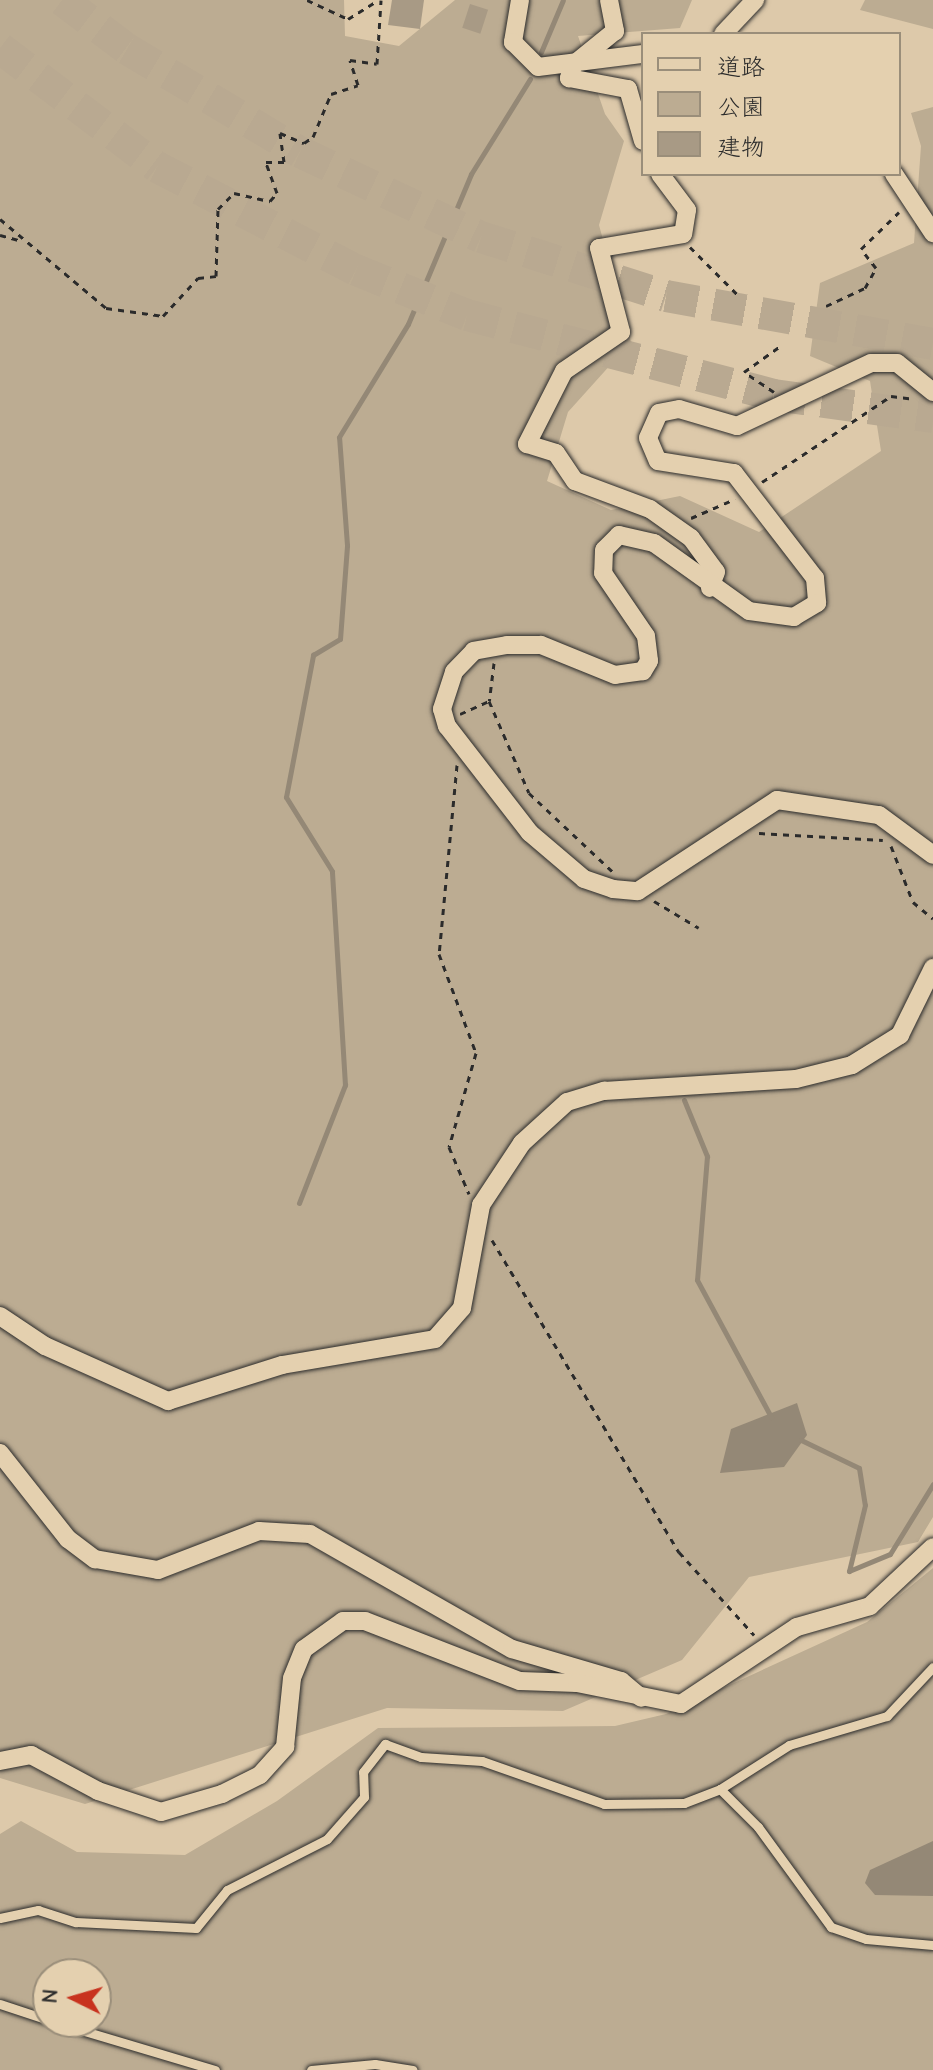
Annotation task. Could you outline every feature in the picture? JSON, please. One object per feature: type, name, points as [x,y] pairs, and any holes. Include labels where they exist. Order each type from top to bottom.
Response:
[{"type":"street","points":[[520,0],[513,42],[522,55],[538,67],[641,54]]},
{"type":"street","points":[[609,0],[615,31],[573,65],[569,78],[628,89],[641,134]]},
{"type":"street","points":[[725,32],[755,0]]},
{"type":"street","points":[[662,176],[687,210],[678,235],[599,248],[621,332],[564,371],[527,444],[556,453],[575,481],[672,525],[716,572],[710,588]]},
{"type":"street","points":[[895,176],[913,208],[933,233]]},
{"type":"street","points":[[926,396],[897,363],[871,363],[789,398],[737,426],[679,409],[651,420],[648,446],[658,461],[734,473],[815,578],[817,603],[794,617],[770,616],[710,588],[654,543],[619,535],[604,550],[603,573],[646,636],[649,661],[643,671],[615,675],[541,645],[474,651],[454,672],[444,692],[445,719],[459,740],[530,833],[584,879],[638,891],[777,800],[879,815],[933,855]]},
{"type":"street","points":[[0,1316],[45,1346],[168,1401],[186,1399],[282,1365],[435,1339],[462,1308],[478,1216],[522,1143],[567,1102],[604,1091],[796,1079],[852,1065],[900,1035],[933,968]]},
{"type":"street","points":[[0,1453],[68,1539],[95,1559],[158,1570],[259,1531],[310,1534],[512,1649],[621,1681],[643,1699]]},
{"type":"street","points":[[0,1761],[31,1755],[98,1791],[161,1812],[222,1794],[260,1775],[285,1747],[292,1678],[304,1649],[343,1621],[365,1621],[520,1681],[577,1683],[643,1699],[681,1704],[797,1627],[870,1606],[933,1547]]},
{"type":"lane","points":[[0,1918],[38,1910],[76,1922],[196,1928],[227,1890],[327,1839],[364,1797],[363,1772],[385,1744],[421,1757],[482,1761],[604,1804],[684,1803],[720,1789],[789,1745],[887,1716],[933,1667]]},
{"type":"lane","points":[[720,1789],[758,1827],[831,1927],[866,1939],[933,1945]]},
{"type":"lane","points":[[0,2004],[32,2015]]},
{"type":"lane","points":[[108,2038],[215,2070]]},
{"type":"lane","points":[[311,2070],[375,2064],[413,2070]]},
{"type":"path","points":[[307,0],[348,19],[380,0]]},
{"type":"path","points":[[0,219],[19,240],[106,308],[163,316],[198,278],[216,276],[218,209],[234,193],[270,201],[277,193],[266,162],[284,162],[280,133],[304,143],[313,137],[331,94],[358,85],[350,60],[377,64],[380,0]]},
{"type":"path","points":[[826,306],[865,288],[876,268],[861,249],[891,214],[913,208]]},
{"type":"path","points":[[0,235],[19,240]]},
{"type":"path","points":[[678,235],[738,295]]},
{"type":"path","points":[[779,347],[744,372],[789,398]]},
{"type":"path","points":[[672,525],[749,491],[891,396],[926,396]]},
{"type":"path","points":[[496,649],[489,701],[529,793],[616,874]]},
{"type":"path","points":[[445,719],[489,701]]},
{"type":"path","points":[[459,740],[439,954],[476,1053],[449,1147],[478,1216],[679,1552],[765,1647]]},
{"type":"path","points":[[753,833],[889,840],[913,902],[933,919]]},
{"type":"path","points":[[638,891],[699,928]]},
{"type":"green space","points":[[0,0],[344,0],[345,36],[399,46],[455,0],[692,0],[680,28],[578,36],[605,114],[624,141],[599,225],[631,342],[568,412],[547,481],[611,510],[680,496],[759,532],[881,451],[870,381],[810,356],[820,283],[914,243],[921,146],[911,113],[933,107],[933,1517],[918,1542],[749,1577],[682,1660],[563,1711],[387,1708],[85,1804],[0,1778]]},
{"type":"green space","points":[[865,0],[933,0],[933,29],[860,10]]},
{"type":"green space","points":[[933,1568],[933,2070],[0,2070],[0,1834],[21,1821],[77,1852],[185,1855],[277,1801],[378,1728],[615,1726],[666,1714],[867,1622]]},
{"type":"shaded area","points":[[797,1403],[807,1435],[784,1467],[720,1473],[731,1429]]},
{"type":"shaded area","points":[[933,1841],[933,1896],[875,1895],[865,1883],[870,1870]]},
{"type":"building","points":[[392,0],[424,0],[420,29],[388,25]]},
{"type":"building","points":[[470,4],[488,10],[480,34],[462,28]]},
{"type":"waterway","points":[[541,52],[563,0]]},
{"type":"waterway","points":[[299,1203],[345,1085],[332,871],[286,797],[313,655],[340,639],[347,545],[339,437],[408,324],[471,174],[530,79]]},
{"type":"waterway","points":[[684,1100],[707,1156],[697,1280],[771,1417]]},
{"type":"waterway","points":[[801,1440],[859,1468],[865,1505],[849,1571],[890,1554],[933,1484]]},
{"type":"tunnel","points":[[62,0],[127,49],[300,152],[481,237],[666,296],[933,344]]},
{"type":"tunnel","points":[[0,48],[157,167],[356,270],[467,315],[774,395],[933,417]]}]
